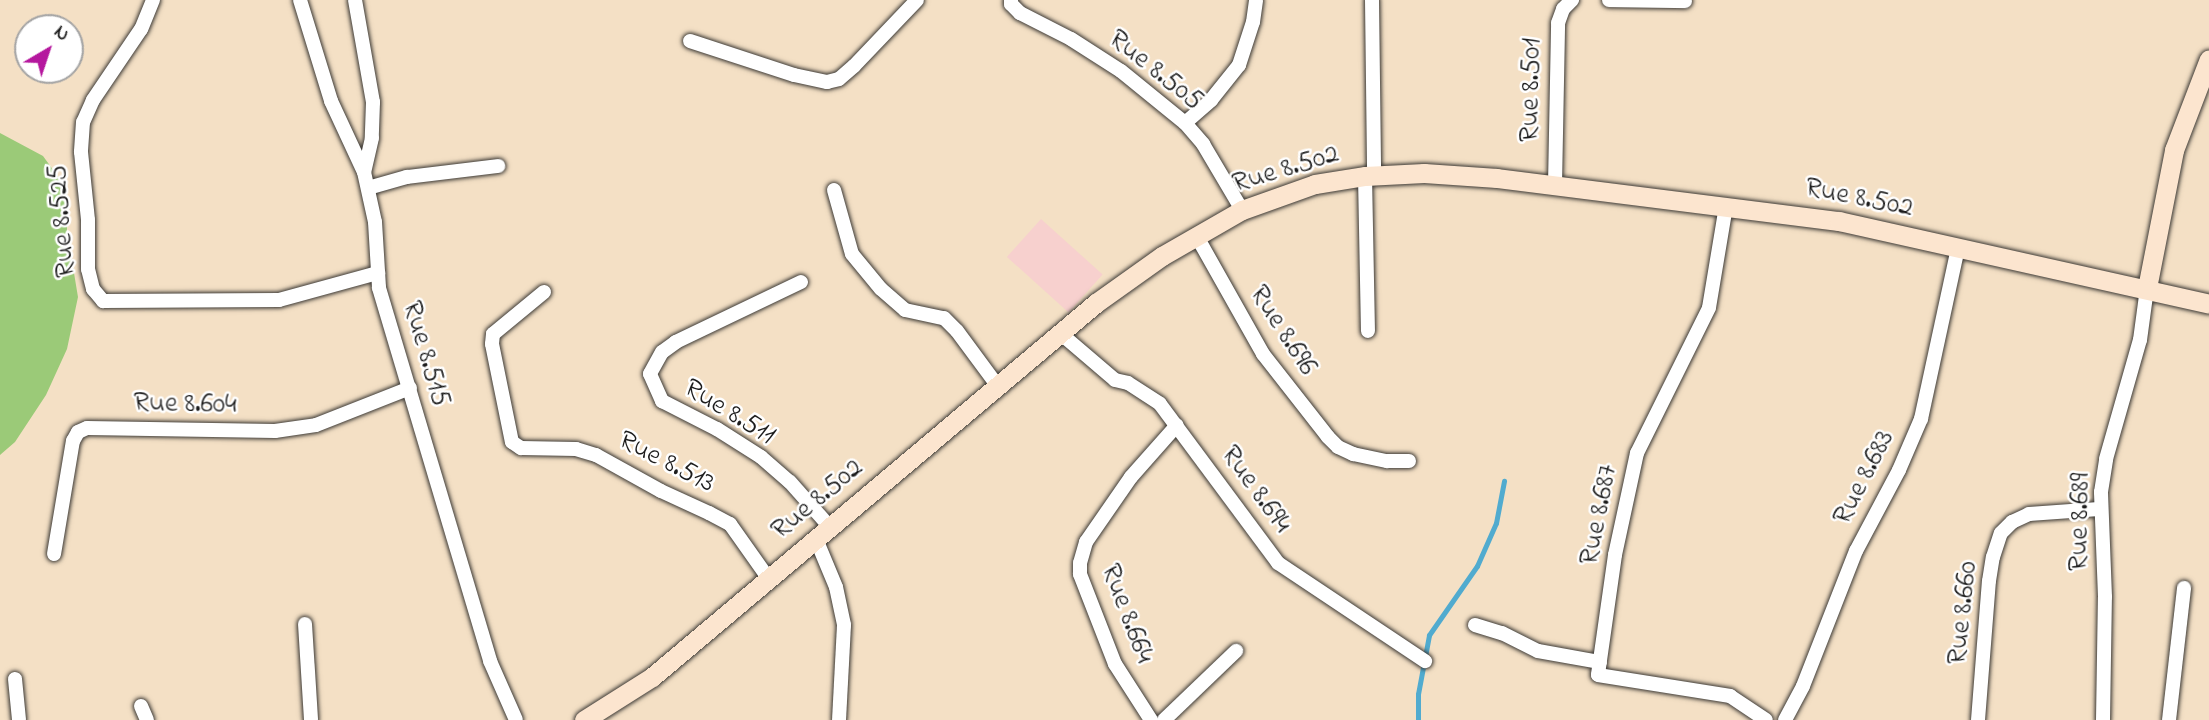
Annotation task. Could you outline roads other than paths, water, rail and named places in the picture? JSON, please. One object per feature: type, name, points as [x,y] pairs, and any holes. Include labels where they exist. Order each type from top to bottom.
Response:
[{"type":"main road","points":[[2147,288],[2174,150],[2209,59]]},
{"type":"main road","name":"Rue 8.502","points":[[584,720],[652,677],[1060,332],[1135,275],[1196,235],[1242,210],[1315,184],[1369,175],[1424,173],[1555,185],[1839,220],[2209,304]]},
{"type":"street","name":"Rue 8.525","points":[[153,0],[141,29],[93,100],[83,122],[80,152],[89,220],[88,269],[98,295],[103,301],[117,302],[279,300],[378,273]]},
{"type":"street","name":"Rue 8.515","points":[[300,0],[331,101],[364,172],[374,222],[378,273],[490,661],[516,720]]},
{"type":"street","points":[[355,0],[373,102],[372,138],[364,172]]},
{"type":"street","points":[[690,41],[794,75],[828,82],[839,79],[854,66],[917,0]]},
{"type":"street","points":[[1185,123],[1211,100],[1239,65],[1253,22],[1256,0]]},
{"type":"street","points":[[1368,331],[1372,0]]},
{"type":"street","name":"Rue 8.501","points":[[1555,185],[1558,23],[1563,9],[1572,0]]},
{"type":"street","points":[[1609,0],[1685,1]]},
{"type":"street","name":"Rue 8.505","points":[[1008,1],[1121,71],[1185,123],[1203,144],[1242,210]]},
{"type":"street","points":[[368,188],[407,177],[498,166]]},
{"type":"street","points":[[834,190],[852,254],[881,289],[905,310],[944,318],[997,385]]},
{"type":"street","name":"Rue 8.687","points":[[1600,662],[1615,555],[1637,453],[1709,308],[1726,206]]},
{"type":"street","name":"Rue 8.696","points":[[1196,235],[1263,354],[1310,417],[1338,447],[1367,457],[1409,461]]},
{"type":"street","name":"Rue 8.683","points":[[1785,720],[1803,685],[1856,551],[1899,470],[1921,419],[1958,248]]},
{"type":"street","name":"Rue 8.511","points":[[801,282],[676,342],[662,352],[650,374],[662,401],[717,429],[761,457],[790,482],[823,533]]},
{"type":"street","name":"Rue 8.689","points":[[2103,720],[2104,558],[2099,509],[2106,459],[2140,340],[2147,288]]},
{"type":"street","name":"Rue 8.513","points":[[544,292],[493,334],[492,344],[512,442],[521,448],[576,449],[596,455],[661,491],[730,524],[769,579]]},
{"type":"street","name":"Rue 8.694","points":[[1060,332],[1115,380],[1128,383],[1160,404],[1278,563],[1425,662]]},
{"type":"street","name":"Rue 8.604","points":[[54,554],[73,441],[78,432],[87,428],[275,431],[316,425],[410,388]]},
{"type":"street","name":"Rue 8.664","points":[[1151,720],[1115,664],[1080,574],[1080,563],[1086,542],[1093,531],[1131,477],[1177,425]]},
{"type":"street","name":"Rue 8.660","points":[[1978,720],[1989,581],[2001,533],[2012,522],[2029,514],[2099,509]]},
{"type":"street","points":[[823,533],[844,625],[839,720]]},
{"type":"street","points":[[2169,720],[2184,588]]},
{"type":"street","points":[[304,624],[311,720]]},
{"type":"street","points":[[1475,625],[1502,633],[1538,651],[1600,662],[1598,675],[1730,696],[1766,720]]},
{"type":"street","points":[[1164,720],[1236,652]]},
{"type":"street","points":[[15,680],[19,720]]},
{"type":"street","points":[[141,706],[147,720]]},
{"type":"waterway","points":[[1418,720],[1418,694],[1429,635],[1477,566],[1496,523],[1504,481]]}]
